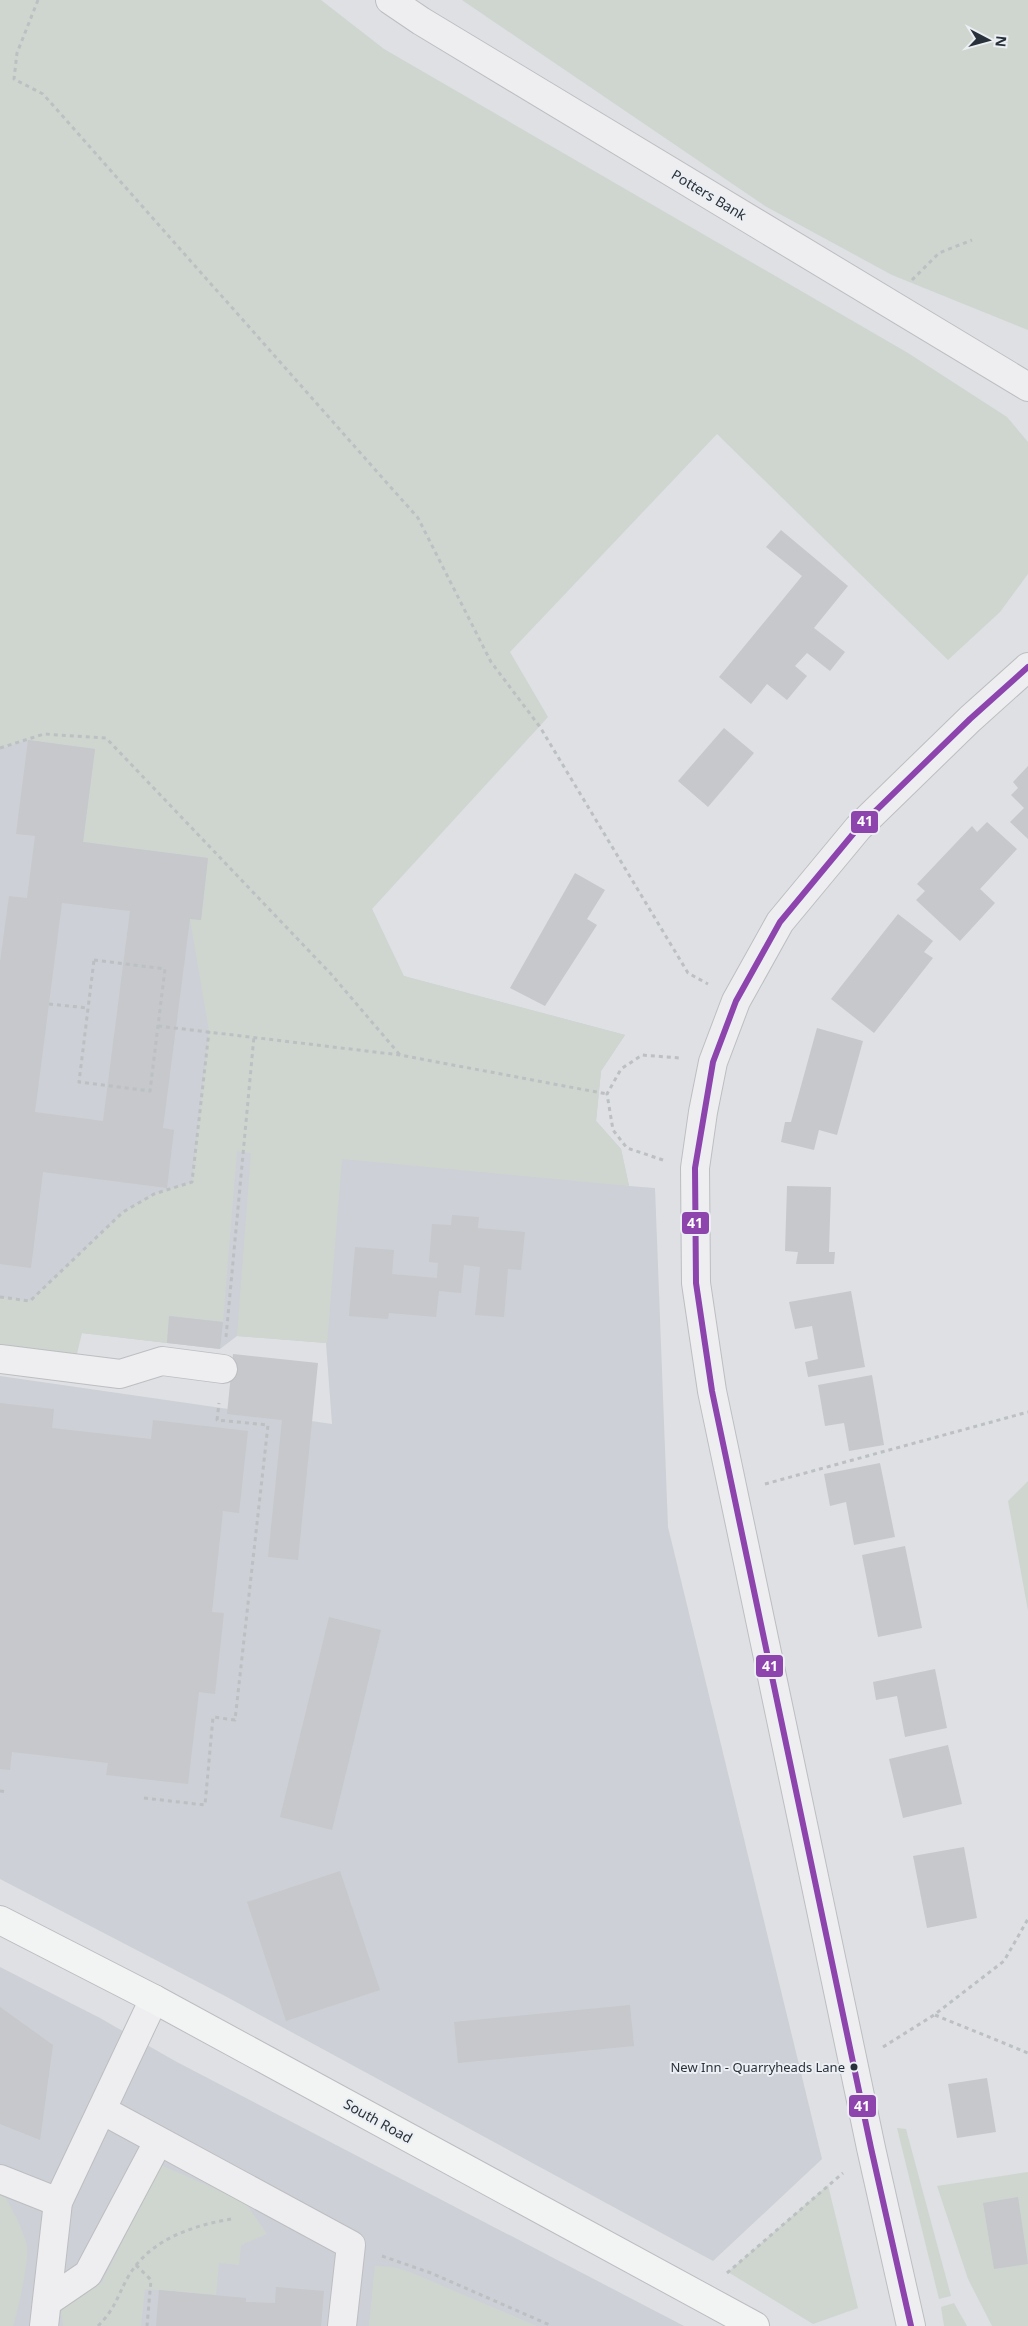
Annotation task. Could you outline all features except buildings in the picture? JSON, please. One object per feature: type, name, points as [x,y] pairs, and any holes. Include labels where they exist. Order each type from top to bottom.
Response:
[{"type":"main road","name":"South Road","points":[[0,1920],[154,1999],[755,2326]]},
{"type":"street","name":"Potters Bank","points":[[390,0],[429,26],[1028,387]]},
{"type":"street","points":[[911,2326],[712,1391],[696,1283],[695,1168],[713,1062],[736,1000],[780,922],[858,828],[970,719],[1028,667]]},
{"type":"street","points":[[0,1359],[120,1374],[162,1361],[223,1369]]},
{"type":"street","points":[[45,2314],[58,2202],[154,1999]]},
{"type":"street","points":[[102,2110],[351,2245],[342,2326]]},
{"type":"street","points":[[45,2314],[88,2274],[158,2142]]},
{"type":"street","points":[[0,2178],[58,2202]]},
{"type":"path","points":[[38,0],[17,53],[14,79],[43,94],[418,518],[491,662],[540,727],[688,972],[736,1000]]},
{"type":"path","points":[[889,304],[939,253],[972,240]]},
{"type":"path","points":[[0,748],[44,734],[106,738],[331,974],[400,1055]]},
{"type":"path","points":[[94,960],[165,969],[150,1091],[80,1082],[88,1008],[94,960]]},
{"type":"path","points":[[49,1004],[88,1008]]},
{"type":"path","points":[[158,1026],[400,1055],[607,1094]]},
{"type":"path","points":[[0,1297],[30,1301],[123,1212],[154,1194],[192,1182],[209,1032]]},
{"type":"path","points":[[144,1798],[205,1805],[214,1717],[235,1720],[268,1425],[217,1420],[254,1036]]},
{"type":"path","points":[[695,1168],[648,1157],[627,1148],[614,1130],[607,1094],[621,1069],[642,1055],[668,1056],[713,1062]]},
{"type":"path","points":[[733,1493],[1028,1412]]},
{"type":"path","points":[[0,1792],[7,1792]]},
{"type":"path","points":[[854,2064],[934,2015],[1004,1960],[1028,1920]]},
{"type":"path","points":[[934,2015],[1028,2053]]},
{"type":"path","points":[[698,2295],[872,2148]]},
{"type":"path","points":[[98,2326],[111,2313],[136,2265],[169,2237],[206,2223],[283,2209]]},
{"type":"path","points":[[351,2245],[431,2273],[552,2326]]},
{"type":"path","points":[[136,2265],[151,2280],[147,2326]]},
{"type":"shaded area","points":[[0,0],[321,0],[384,49],[908,353],[1007,417],[1028,442],[1028,574],[1000,612],[948,660],[717,434],[510,652],[548,717],[372,909],[404,976],[625,1035],[601,1071],[596,1121],[621,1149],[629,1186],[342,1159],[327,1343],[237,1336],[251,1153],[237,1151],[223,1322],[170,1316],[167,1343],[82,1333],[76,1358],[0,1349],[0,1297],[30,1301],[123,1212],[154,1194],[192,1182],[209,1031],[190,919],[201,920],[208,858],[83,842],[95,749],[28,740],[0,749]]},
{"type":"shaded area","points":[[462,0],[1028,0],[1028,330],[892,275],[765,206]]},
{"type":"shaded area","points":[[0,452],[38,549],[372,909],[403,976],[625,1035],[601,1071],[596,1121],[621,1149],[629,1186],[655,1188],[668,1527],[822,2159],[713,2261],[225,1996],[0,1879],[0,1376],[332,1424],[326,1343],[237,1336],[220,1349],[82,1333],[0,1349]]},
{"type":"shaded area","points":[[1028,1481],[1028,1611],[1008,1501]]},
{"type":"shaded area","points":[[0,1967],[100,2018],[175,2061],[684,2326],[0,2326]]},
{"type":"shaded area","points":[[897,2128],[906,2129],[951,2296],[939,2299]]},
{"type":"shaded area","points":[[161,2165],[245,2202],[267,2234],[241,2245],[239,2265],[219,2263],[216,2295],[145,2289],[141,2326],[63,2326],[61,2310],[102,2282]]},
{"type":"shaded area","points":[[1028,2172],[1028,2326],[992,2326],[968,2279],[937,2186]]},
{"type":"shaded area","points":[[828,2185],[858,2308],[813,2324],[728,2272]]},
{"type":"shaded area","points":[[0,2192],[4,2194],[17,2219],[27,2246],[25,2274],[13,2326],[0,2326]]},
{"type":"shaded area","points":[[375,2266],[393,2267],[410,2272],[537,2326],[369,2326]]},
{"type":"shaded area","points":[[954,2303],[967,2326],[944,2326],[941,2307]]},
{"type":"transit line","name":"41","points":[[911,2326],[871,2148],[712,1391],[696,1283],[695,1168],[713,1062],[736,1001],[780,922],[858,828],[970,719],[1028,667]]},
{"type":"place","name":"New Inn - Quarryheads Lane","points":[[854,2067]]}]
